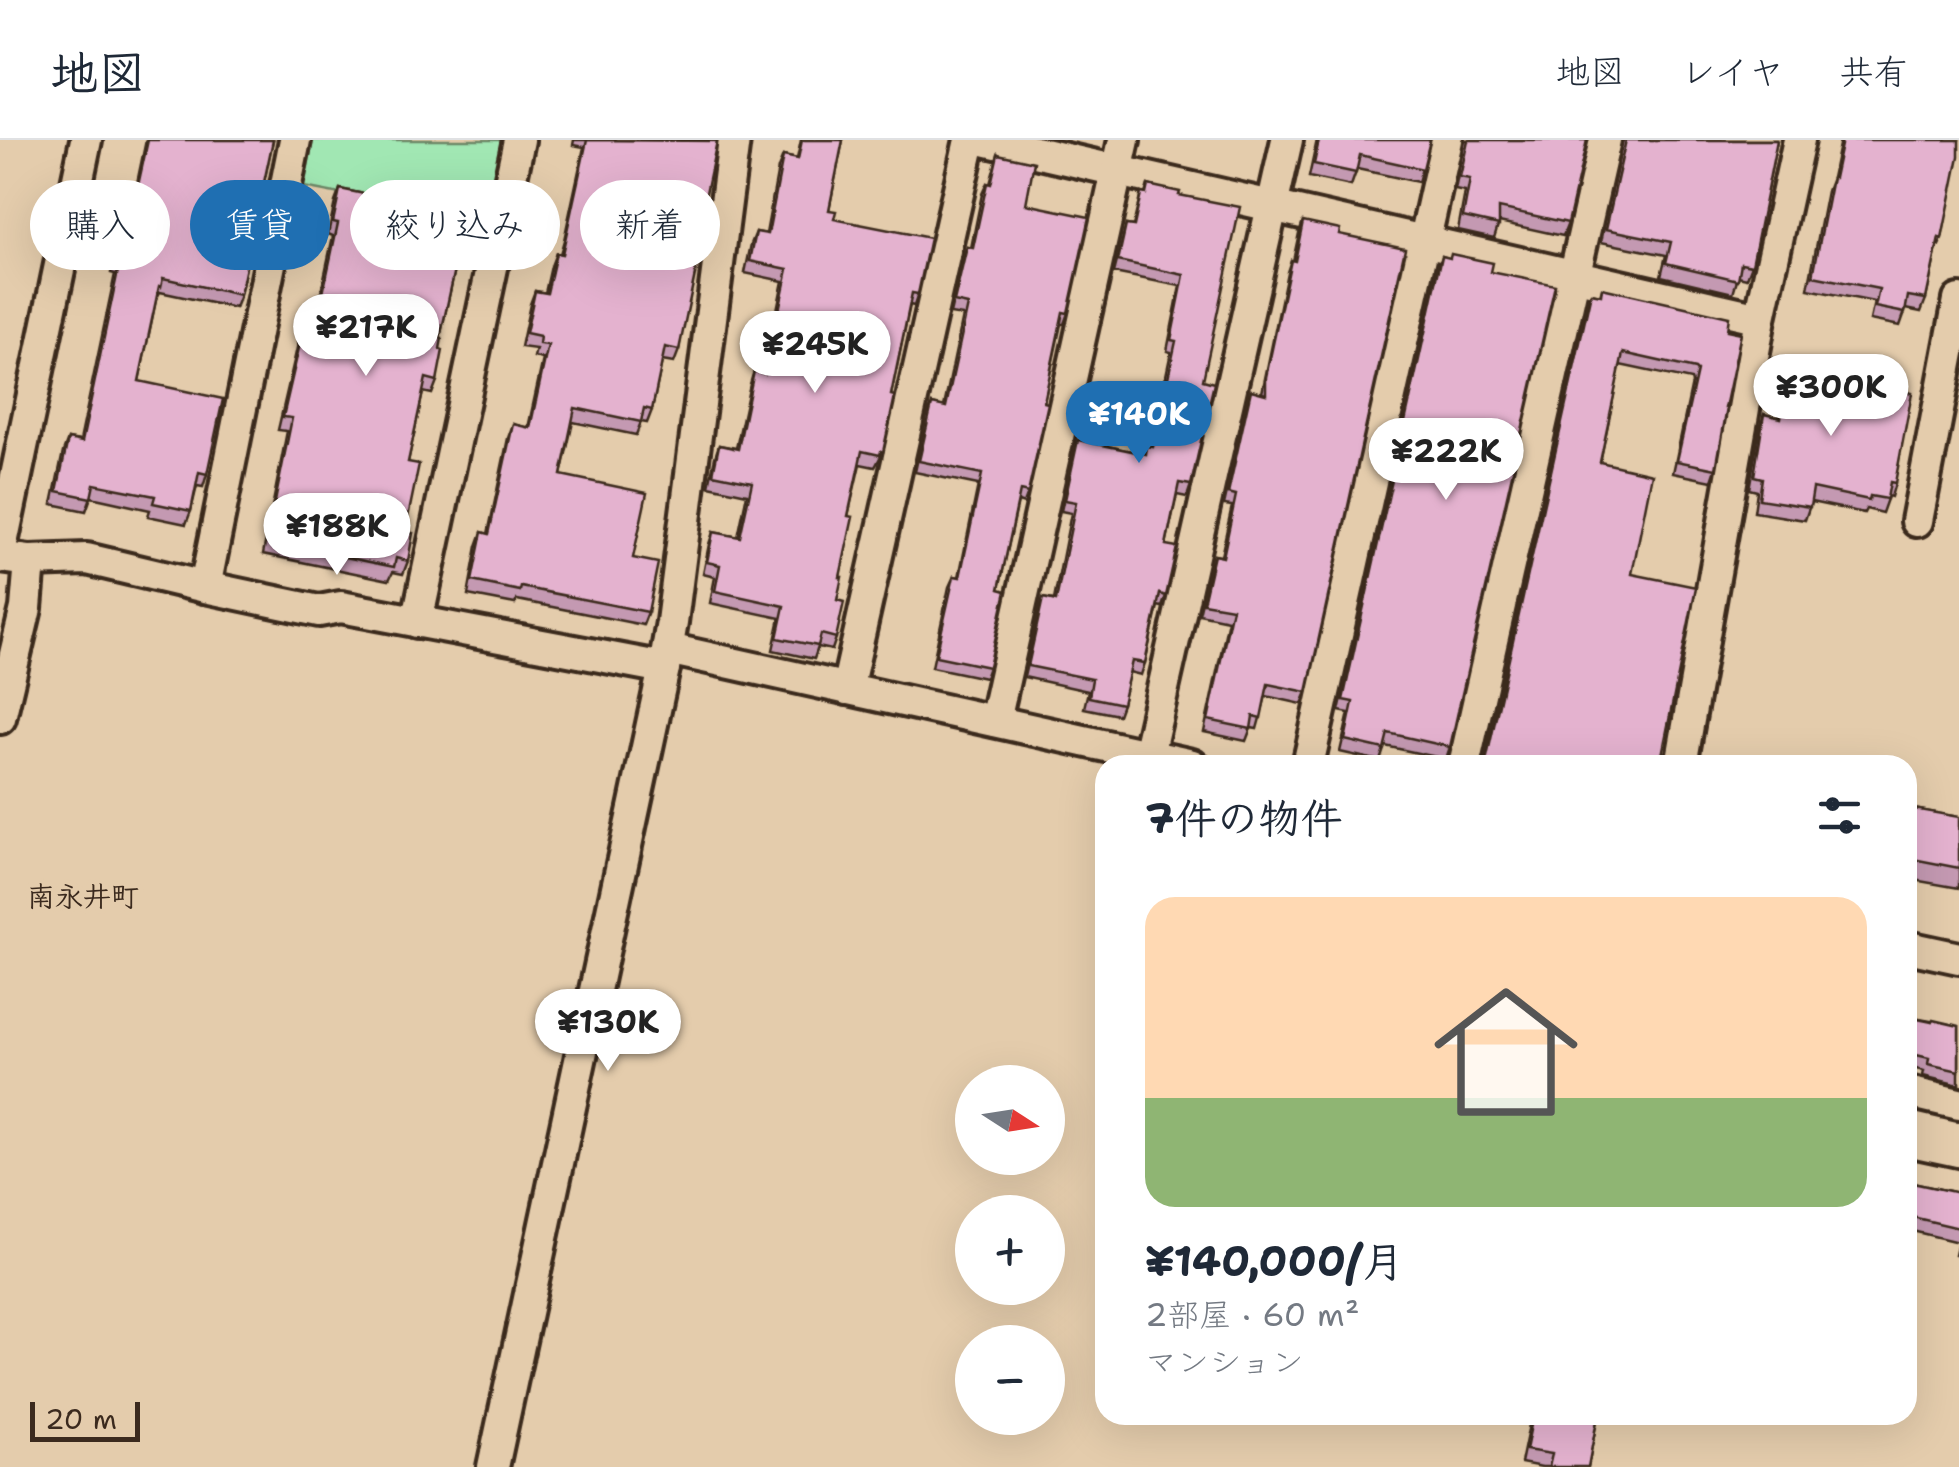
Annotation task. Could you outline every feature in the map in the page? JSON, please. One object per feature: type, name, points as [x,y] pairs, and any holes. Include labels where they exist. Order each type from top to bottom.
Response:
[{"type":"street","points":[[0,718],[26,608],[10,557],[86,140]]},
{"type":"street","points":[[204,587],[295,140]]},
{"type":"street","points":[[417,622],[519,140]]},
{"type":"street","points":[[492,1467],[666,658],[734,140]]},
{"type":"street","points":[[846,689],[970,140]]},
{"type":"street","points":[[983,140],[1121,155],[1272,206],[1760,318]]},
{"type":"street","points":[[10,557],[86,558],[319,610],[341,608],[846,689],[1148,755],[1287,140]]},
{"type":"street","points":[[1310,755],[1447,140]]},
{"type":"street","points":[[1466,755],[1605,140]]},
{"type":"street","points":[[1683,755],[1760,318],[1799,140]]},
{"type":"street","points":[[995,721],[1121,155]]},
{"type":"street","points":[[1917,521],[1959,300]]},
{"type":"street","points":[[1917,948],[1959,958]]},
{"type":"street","points":[[1917,1094],[1959,1104]]},
{"type":"street","points":[[1917,1178],[1959,1186]]},
{"type":"green space","points":[[313,140],[502,140],[493,180],[350,180],[350,196],[330,192],[330,180],[305,180]]},
{"type":"building","points":[[148,140],[273,140],[264,180],[190,180],[190,270],[245,270],[240,295],[163,278],[159,286],[139,381],[223,399],[207,474],[199,472],[191,511],[153,503],[155,496],[94,484],[91,498],[57,491],[68,439],[82,442],[118,270],[170,270],[170,180],[139,180]]},
{"type":"building","points":[[587,140],[717,141],[709,180],[580,180],[580,270],[696,270],[679,350],[665,347],[652,410],[644,408],[641,422],[575,408],[561,475],[647,493],[633,558],[658,563],[648,612],[472,581],[482,532],[489,534],[513,424],[530,428],[548,345],[539,344],[540,336],[526,333],[535,291],[547,293],[552,270],[560,270]]},
{"type":"building","points":[[802,140],[843,140],[829,210],[836,211],[834,219],[930,238],[918,294],[912,293],[883,452],[880,455],[862,451],[848,516],[853,517],[840,577],[837,600],[844,602],[836,638],[821,634],[818,646],[777,638],[784,606],[715,591],[720,565],[707,562],[713,532],[740,537],[752,482],[713,474],[719,445],[738,449],[754,371],[765,374],[788,269],[750,261],[756,232],[768,234],[783,156],[798,159]]},
{"type":"building","points":[[1319,140],[1430,140],[1423,169],[1360,155],[1356,173],[1314,164]]},
{"type":"building","points":[[1468,140],[1587,140],[1568,223],[1499,208],[1499,225],[1463,217],[1470,179],[1460,177]]},
{"type":"building","points":[[1626,140],[1777,140],[1752,265],[1741,263],[1738,280],[1666,263],[1671,242],[1606,229]]},
{"type":"building","points":[[1842,140],[1959,140],[1942,239],[1939,238],[1926,299],[1908,296],[1905,313],[1875,307],[1879,289],[1813,276]]},
{"type":"building","points":[[998,154],[1034,162],[1026,204],[1089,217],[1068,313],[1063,312],[1028,493],[1020,491],[999,589],[1006,591],[989,667],[936,656],[954,576],[960,577],[982,474],[919,461],[932,404],[946,407],[968,305],[954,302],[967,247],[973,248],[987,183],[991,184]]},
{"type":"building","points":[[1148,185],[1240,207],[1203,380],[1214,383],[1191,485],[1179,483],[1166,545],[1177,547],[1166,596],[1160,594],[1145,663],[1132,661],[1122,704],[1089,697],[1092,679],[1028,666],[1043,598],[1056,601],[1076,502],[1065,500],[1078,440],[1146,454],[1147,446],[1153,447],[1176,341],[1171,340],[1184,275],[1118,261],[1126,225],[1134,226],[1141,193],[1146,194]]},
{"type":"building","points":[[340,189],[350,191],[350,270],[455,270],[440,338],[443,350],[437,381],[426,378],[408,462],[419,464],[405,532],[413,533],[408,561],[396,558],[394,567],[267,541],[292,418],[283,417],[308,309],[319,312],[330,270],[338,223],[333,222]]},
{"type":"building","points":[[1303,221],[1340,229],[1339,234],[1405,248],[1307,692],[1268,684],[1261,718],[1253,716],[1251,729],[1208,720],[1232,608],[1203,603],[1214,555],[1223,557],[1236,495],[1228,493],[1251,390],[1266,394],[1266,377],[1291,260],[1295,261]]},
{"type":"building","points":[[1451,254],[1493,263],[1491,272],[1555,285],[1450,747],[1388,733],[1384,749],[1345,740],[1353,702],[1343,700],[1442,256],[1450,258]]},
{"type":"building","points":[[1602,288],[1729,317],[1727,330],[1741,333],[1716,469],[1677,461],[1697,371],[1623,353],[1600,462],[1652,474],[1632,574],[1696,587],[1662,755],[1487,755],[1591,293],[1601,295]]},
{"type":"building","points":[[1790,365],[1833,372],[1832,378],[1912,393],[1895,483],[1890,482],[1887,499],[1870,496],[1869,500],[1813,488],[1810,507],[1759,499],[1762,478],[1754,476],[1764,414],[1781,418]]},
{"type":"building","points":[[1917,810],[1959,817],[1959,868],[1917,860]]},
{"type":"building","points":[[1917,1019],[1959,1026],[1959,1071],[1928,1064],[1929,1058],[1917,1055]]},
{"type":"building","points":[[1917,1184],[1959,1193],[1959,1228],[1917,1218]]},
{"type":"building","points":[[1531,1425],[1596,1425],[1588,1467],[1549,1467],[1552,1454],[1526,1450]]},
{"type":"district","name":"南永井町","points":[[83,896]]}]
